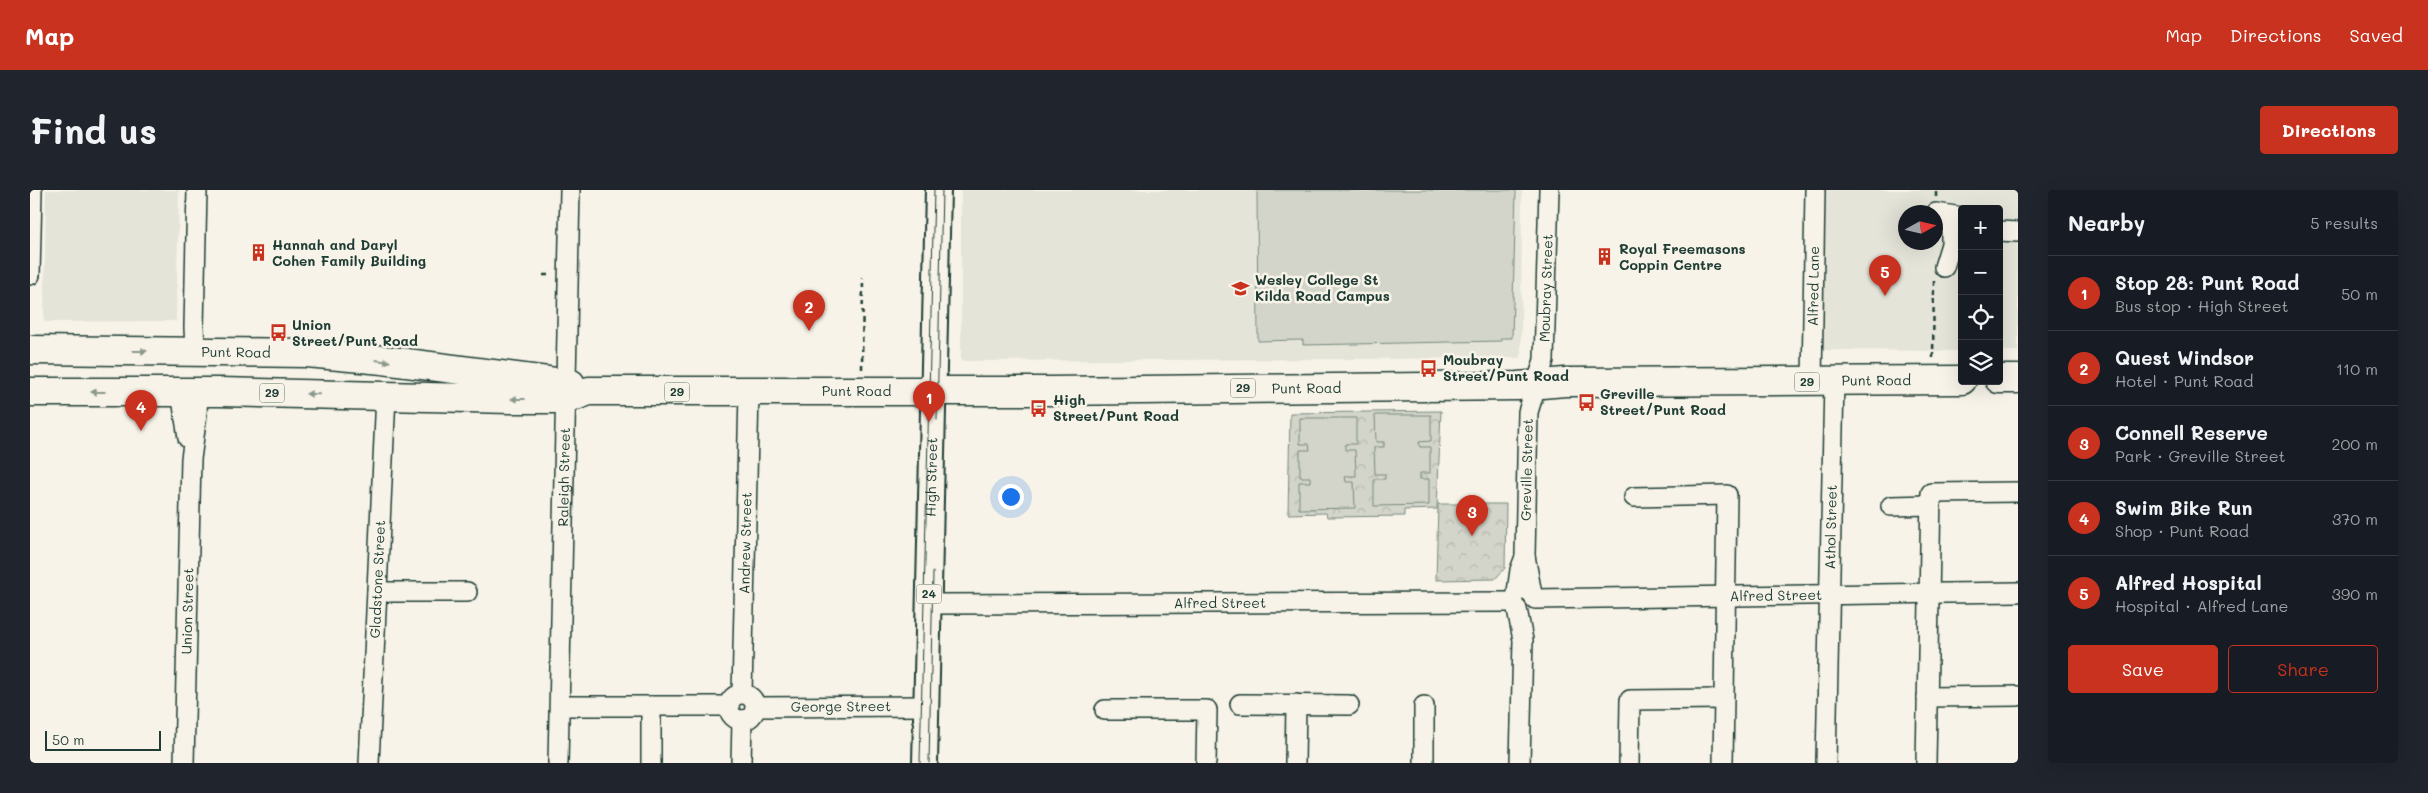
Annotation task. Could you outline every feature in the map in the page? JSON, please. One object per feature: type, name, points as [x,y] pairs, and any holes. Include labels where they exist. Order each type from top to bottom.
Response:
[{"type":"highway","name":"Punt Road","points":[[30,350],[316,354],[574,391]]},
{"type":"highway","name":"Union Street","points":[[189,392],[195,351]]},
{"type":"highway","points":[[2003,379],[2018,379]]},
{"type":"highway","name":"Punt Road","points":[[30,392],[386,395],[574,391],[933,392],[1538,385],[1565,382],[1958,380]]},
{"type":"main road","name":"High Street","points":[[925,763],[938,190]]},
{"type":"street","points":[[30,275],[32,190]]},
{"type":"street","name":"Union Street","points":[[195,351],[197,190]]},
{"type":"street","name":"Raleigh Street","points":[[558,763],[574,391],[570,190]]},
{"type":"street","name":"Moubray Street","points":[[1538,385],[1544,360],[1549,190]]},
{"type":"street","name":"Alfred Lane","points":[[1815,190],[1823,381]]},
{"type":"street","points":[[2003,220],[2018,221]]},
{"type":"street","points":[[1939,269],[1951,244],[1952,225]]},
{"type":"street","points":[[2003,231],[2018,232]]},
{"type":"street","name":"Athol Street","points":[[1823,381],[1830,594],[1826,763]]},
{"type":"street","name":"Greville Street","points":[[1520,763],[1528,412],[1538,385]]},
{"type":"street","name":"Union Street","points":[[184,763],[191,458],[197,414],[189,392]]},
{"type":"street","name":"Andrew Street","points":[[742,693],[749,392]]},
{"type":"street","name":"Gladstone Street","points":[[369,763],[386,395]]},
{"type":"street","points":[[1926,763],[1931,494],[2018,492]]},
{"type":"street","points":[[1634,497],[1727,495],[1722,763]]},
{"type":"street","points":[[1891,506],[1931,505]]},
{"type":"street","points":[[377,592],[468,592]]},
{"type":"street","name":"Alfred Street","points":[[928,604],[1524,601],[1929,592],[2018,592]]},
{"type":"street","points":[[742,693],[753,699],[756,707],[750,718],[742,720],[731,714],[728,706],[732,698],[742,693]]},
{"type":"street","points":[[1927,697],[2018,696]]},
{"type":"street","points":[[1629,763],[1630,700],[1723,699]]},
{"type":"street","points":[[1240,704],[1349,705]]},
{"type":"street","points":[[1295,763],[1296,704]]},
{"type":"street","points":[[560,706],[728,706]]},
{"type":"street","points":[[651,706],[651,763]]},
{"type":"street","name":"George Street","points":[[756,707],[926,706]]},
{"type":"street","points":[[1424,706],[1424,763]]},
{"type":"street","points":[[1104,710],[1207,710],[1206,763]]},
{"type":"street","points":[[741,763],[742,720]]},
{"type":"path","points":[[1933,358],[1939,269]]},
{"type":"path","points":[[542,274],[554,275]]},
{"type":"path","points":[[861,392],[863,278]]},
{"type":"shaded area","points":[[46,190],[179,190],[176,321],[44,322]]},
{"type":"shaded area","name":"Wesley College St Kilda Road Campus","points":[[961,190],[1522,190],[1521,358],[961,361]]},
{"type":"shaded area","points":[[1808,190],[2018,190],[2018,351],[2003,351],[2003,205],[1958,205],[1958,351],[1807,350]]},
{"type":"green space","points":[[1257,190],[1516,190],[1512,338],[1501,338],[1501,341],[1303,345],[1303,340],[1258,341]]},
{"type":"green space","points":[[1441,411],[1437,509],[1404,510],[1404,516],[1327,517],[1326,513],[1288,514],[1290,413]]},
{"type":"green space","points":[[1375,415],[1431,415],[1431,441],[1419,442],[1420,447],[1430,447],[1430,473],[1420,473],[1420,479],[1429,479],[1429,505],[1374,506],[1374,479],[1385,479],[1385,474],[1375,474],[1374,447],[1384,447],[1384,442],[1376,442]]},
{"type":"green space","points":[[1300,418],[1356,418],[1356,444],[1345,444],[1345,450],[1355,450],[1356,476],[1345,476],[1346,482],[1354,482],[1355,508],[1299,509],[1299,482],[1310,482],[1310,477],[1300,477],[1300,450],[1310,450],[1309,444],[1300,444]]},
{"type":"green space","points":[[1438,504],[1506,504],[1505,568],[1495,579],[1436,580]]},
{"type":"tram line","points":[[920,763],[934,190]]},
{"type":"tram line","points":[[937,420],[942,190]]},
{"type":"tram line","points":[[929,763],[933,572]]},
{"type":"place","name":"Hannah and Daryl Cohen Family Building","points":[[258,253]]},
{"type":"place","name":"Royal Freemasons Coppin Centre","points":[[1605,257]]},
{"type":"place","name":"Wesley College St Kilda Road Campus","points":[[1241,288]]},
{"type":"place","name":"Alfred Hospital","points":[[1885,296]]},
{"type":"place","name":"Quest Windsor","points":[[809,331]]},
{"type":"place","name":"Union Street/Punt Road","points":[[278,333]]},
{"type":"place","name":"Moubray Street/Punt Road","points":[[1429,368]]},
{"type":"place","name":"Greville Street/Punt Road","points":[[1586,402]]},
{"type":"place","name":"High Street/Punt Road","points":[[1039,408]]},
{"type":"place","name":"Stop 28: Punt Road","points":[[929,422]]},
{"type":"place","name":"Swim Bike Run","points":[[141,431]]},
{"type":"place","name":"Connell Reserve","points":[[1472,536]]}]
